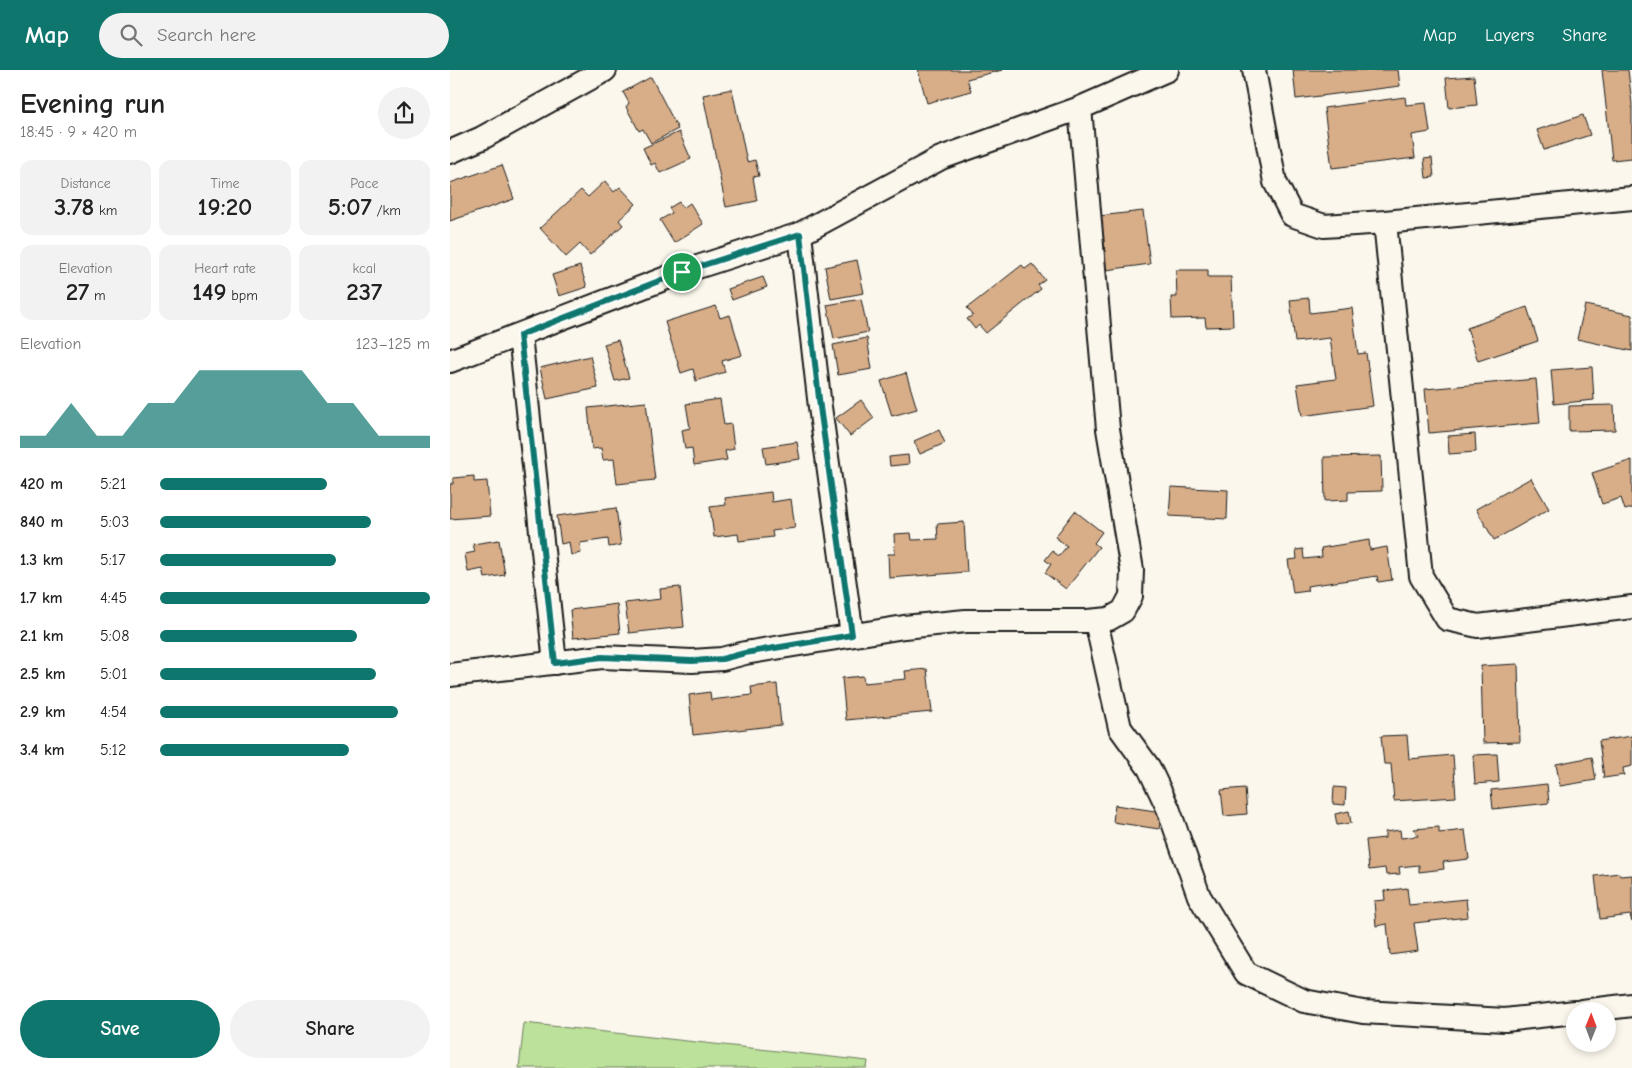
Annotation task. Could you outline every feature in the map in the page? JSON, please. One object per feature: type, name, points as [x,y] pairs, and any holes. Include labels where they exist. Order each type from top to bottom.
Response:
[{"type":"street","points":[[450,152],[482,138],[604,70]]},
{"type":"street","points":[[450,361],[682,272],[800,234],[941,158],[1080,108],[1167,70]]},
{"type":"street","points":[[1254,70],[1275,182],[1292,215],[1324,226],[1385,222],[1632,198]]},
{"type":"street","points":[[450,675],[602,657],[692,661],[722,659],[745,653],[904,628],[966,621],[1096,620],[1109,619],[1123,612],[1131,596],[1132,570],[1108,429],[1080,108]]},
{"type":"street","points":[[1385,222],[1421,576],[1447,618],[1478,626],[1632,606]]},
{"type":"street","points":[[800,234],[823,425],[852,635]]},
{"type":"street","points":[[520,335],[555,663]]},
{"type":"street","points":[[1096,620],[1120,728],[1149,768],[1168,808],[1199,896],[1246,972],[1304,1001],[1363,1012],[1504,1020],[1566,1013]]},
{"type":"street","points":[[1616,1008],[1632,1006]]},
{"type":"green space","points":[[524,1023],[868,1061],[867,1068],[519,1068]]},
{"type":"building","points":[[918,70],[1002,70],[967,79],[971,91],[927,103]]},
{"type":"building","points":[[1293,70],[1398,70],[1400,86],[1296,99]]},
{"type":"building","points":[[1602,70],[1628,70],[1632,104],[1632,158],[1612,160]]},
{"type":"building","points":[[1474,76],[1477,105],[1449,108],[1446,78]]},
{"type":"building","points":[[651,77],[678,129],[651,143],[643,129],[639,131],[626,107],[629,103],[623,92]]},
{"type":"building","points":[[732,89],[747,162],[755,160],[759,176],[753,177],[757,201],[726,207],[703,95]]},
{"type":"building","points":[[1405,97],[1406,105],[1426,103],[1430,132],[1412,135],[1415,158],[1332,168],[1324,108]]},
{"type":"building","points":[[1583,115],[1590,135],[1544,150],[1537,130]]},
{"type":"building","points":[[679,132],[691,159],[660,173],[655,163],[651,165],[643,148]]},
{"type":"building","points":[[1432,158],[1434,177],[1426,178],[1424,159]]},
{"type":"building","points":[[502,165],[514,199],[450,221],[450,183]]},
{"type":"building","points":[[605,181],[614,192],[620,187],[636,204],[619,220],[623,225],[590,255],[580,244],[566,257],[540,228],[581,190],[588,197]]},
{"type":"building","points":[[679,202],[683,208],[690,203],[703,224],[674,243],[660,220],[672,213],[669,208]]},
{"type":"building","points":[[1143,211],[1150,264],[1106,270],[1099,216]]},
{"type":"building","points":[[857,260],[864,293],[831,299],[825,267]]},
{"type":"building","points":[[1032,264],[1045,280],[1038,285],[1041,289],[986,333],[979,325],[975,329],[967,319],[973,315],[967,308],[1022,265],[1025,269]]},
{"type":"building","points":[[580,266],[587,287],[559,296],[552,275]]},
{"type":"building","points":[[1176,270],[1208,270],[1208,277],[1231,277],[1233,326],[1206,327],[1205,318],[1172,319],[1171,297],[1177,297]]},
{"type":"building","points":[[763,277],[767,287],[732,300],[728,289]]},
{"type":"building","points":[[1309,298],[1310,313],[1352,308],[1358,354],[1366,353],[1373,406],[1302,416],[1297,384],[1336,379],[1330,338],[1295,342],[1290,300]]},
{"type":"building","points":[[861,299],[868,332],[834,339],[827,305]]},
{"type":"building","points":[[1585,305],[1632,315],[1632,351],[1577,339]]},
{"type":"building","points":[[716,306],[720,318],[730,315],[742,355],[722,361],[725,372],[696,381],[693,369],[681,373],[665,322]]},
{"type":"building","points":[[1527,307],[1538,341],[1478,361],[1467,328]]},
{"type":"building","points":[[867,338],[872,369],[838,375],[833,345]]},
{"type":"building","points":[[618,340],[629,378],[615,381],[604,344]]},
{"type":"building","points":[[590,356],[598,388],[547,399],[540,368]]},
{"type":"building","points":[[1592,367],[1594,400],[1554,404],[1551,370]]},
{"type":"building","points":[[906,373],[917,409],[892,416],[881,381]]},
{"type":"building","points":[[1536,379],[1540,423],[1429,433],[1425,389]]},
{"type":"building","points":[[720,399],[724,425],[731,424],[734,449],[725,451],[727,460],[694,465],[692,448],[685,449],[682,430],[690,428],[686,404]]},
{"type":"building","points":[[861,400],[874,418],[850,436],[836,418]]},
{"type":"building","points":[[646,402],[655,480],[617,484],[614,459],[603,460],[601,448],[592,449],[588,408]]},
{"type":"building","points":[[1614,405],[1615,430],[1569,431],[1569,406]]},
{"type":"building","points":[[939,430],[945,443],[920,454],[914,441]]},
{"type":"building","points":[[1475,434],[1476,452],[1449,454],[1448,436]]},
{"type":"building","points":[[797,442],[800,459],[766,464],[763,447]]},
{"type":"building","points":[[908,455],[909,464],[890,466],[889,457]]},
{"type":"building","points":[[1381,456],[1382,491],[1348,492],[1348,500],[1325,501],[1324,457]]},
{"type":"building","points":[[1632,460],[1632,508],[1625,510],[1621,498],[1602,504],[1592,473]]},
{"type":"building","points":[[474,476],[474,482],[487,481],[490,516],[450,519],[450,484],[453,484],[453,478]]},
{"type":"building","points":[[1531,478],[1549,509],[1494,540],[1476,509]]},
{"type":"building","points":[[1171,487],[1228,490],[1227,519],[1169,516]]},
{"type":"building","points":[[771,492],[772,502],[791,499],[795,528],[772,531],[773,537],[739,541],[738,534],[714,537],[710,507],[726,505],[725,498]]},
{"type":"building","points":[[616,508],[621,545],[609,547],[608,539],[580,543],[581,553],[571,555],[569,542],[561,544],[557,516]]},
{"type":"building","points":[[1075,511],[1102,532],[1094,543],[1099,547],[1066,589],[1045,573],[1051,564],[1045,560],[1052,551],[1059,556],[1067,546],[1055,537]]},
{"type":"building","points":[[964,522],[967,572],[889,578],[888,554],[895,554],[894,534],[911,533],[912,540],[938,539],[937,524]]},
{"type":"building","points":[[499,540],[505,575],[485,578],[483,569],[468,572],[465,554],[475,552],[473,544]]},
{"type":"building","points":[[1369,540],[1370,550],[1387,547],[1392,580],[1378,582],[1377,576],[1307,586],[1308,591],[1293,593],[1288,560],[1297,559],[1296,550],[1303,549],[1304,559],[1322,557],[1321,548]]},
{"type":"building","points":[[680,587],[684,627],[629,633],[625,603],[661,599],[660,589]]},
{"type":"building","points":[[617,604],[620,633],[573,638],[570,610]]},
{"type":"building","points":[[1518,664],[1520,742],[1483,743],[1481,666]]},
{"type":"building","points":[[927,669],[932,712],[846,720],[842,678],[863,676],[864,683],[906,679],[905,671]]},
{"type":"building","points":[[777,684],[781,725],[693,735],[689,695],[710,692],[711,700],[752,695],[751,687]]},
{"type":"building","points":[[1407,735],[1409,759],[1453,755],[1456,797],[1394,801],[1391,764],[1384,764],[1381,736]]},
{"type":"building","points":[[1632,736],[1632,766],[1623,768],[1624,775],[1604,778],[1599,741]]},
{"type":"building","points":[[1497,754],[1499,782],[1475,784],[1473,755]]},
{"type":"building","points":[[1592,757],[1596,780],[1560,786],[1556,764]]},
{"type":"building","points":[[1547,784],[1549,803],[1493,809],[1491,790]]},
{"type":"building","points":[[1334,787],[1346,788],[1345,805],[1333,804]]},
{"type":"building","points":[[1245,788],[1247,814],[1224,816],[1221,790]]},
{"type":"building","points":[[1115,805],[1162,812],[1159,829],[1113,822]]},
{"type":"building","points":[[1349,811],[1351,823],[1337,825],[1335,814]]},
{"type":"building","points":[[1439,827],[1439,833],[1465,830],[1469,859],[1443,862],[1444,869],[1419,872],[1419,865],[1399,867],[1400,874],[1386,875],[1385,868],[1369,870],[1366,840],[1385,838],[1385,832],[1400,830],[1401,838],[1418,836],[1414,829]]},
{"type":"building","points":[[1619,873],[1620,876],[1632,875],[1632,922],[1630,915],[1600,919],[1595,876]]},
{"type":"building","points":[[1407,888],[1409,905],[1466,899],[1468,917],[1414,923],[1418,951],[1390,955],[1387,924],[1376,926],[1374,901],[1385,900],[1384,891]]},
{"type":"route","points":[[800,234],[820,407],[852,635],[745,653],[722,659],[692,661],[602,657],[555,663],[520,335],[682,272],[800,234]]}]
